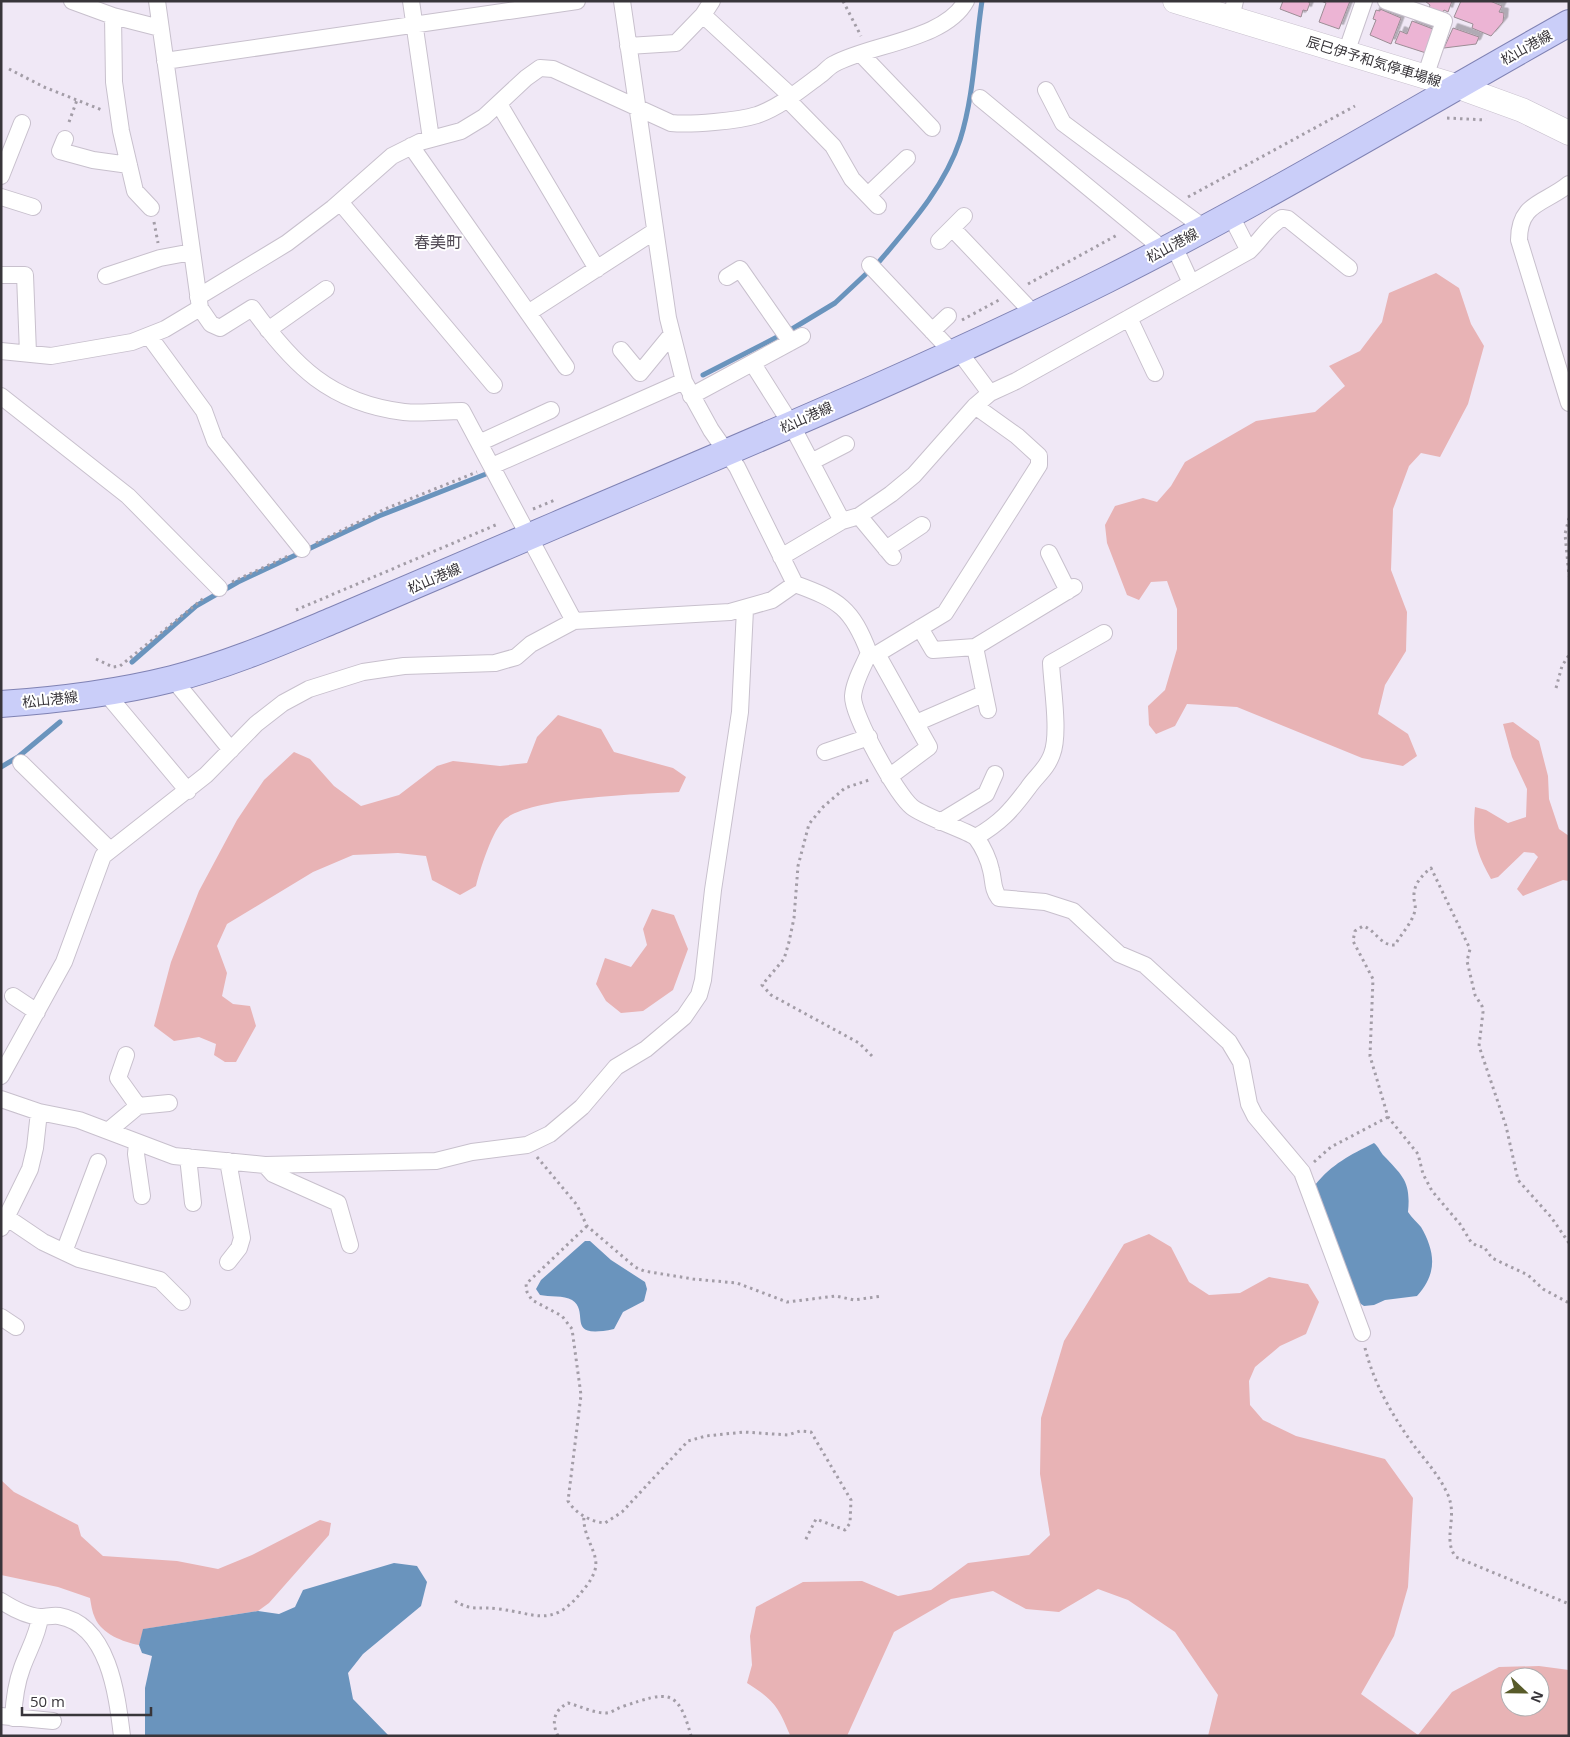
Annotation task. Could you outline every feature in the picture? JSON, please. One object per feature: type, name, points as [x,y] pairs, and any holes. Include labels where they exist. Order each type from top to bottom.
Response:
[{"type":"main road","name":"辰巳伊予和気停車場線","points":[[1174,1],[1233,10],[1346,53],[1456,86],[1522,110],[1569,133]]},
{"type":"main road","name":"松山港線","points":[[1,704],[80,697],[109,683],[173,679],[255,653],[791,424],[956,352],[1035,315],[1168,247],[1569,23]]},
{"type":"street","points":[[72,1],[113,16],[160,28]]},
{"type":"street","points":[[156,1],[199,302],[211,324],[220,328],[252,308],[279,345],[330,390],[376,406],[406,412],[462,411],[574,620]]},
{"type":"street","points":[[412,1],[431,139]]},
{"type":"street","points":[[165,61],[577,1]]},
{"type":"street","points":[[622,1],[655,231],[672,334],[684,381],[691,396],[736,467],[795,584],[825,595],[841,604],[861,632],[929,747],[889,777]]},
{"type":"street","points":[[628,46],[676,43],[703,15],[712,1]]},
{"type":"street","points":[[1,351],[51,356],[132,342],[165,329],[199,302],[287,243],[340,202],[392,156],[411,146],[461,131],[484,117],[540,68],[553,69],[670,123],[683,124],[736,120],[758,114],[789,97],[833,64],[932,28],[949,19],[962,8],[966,1]]},
{"type":"street","points":[[1346,53],[1364,1]]},
{"type":"street","points":[[1386,1],[1444,21],[1425,77]]},
{"type":"street","points":[[703,15],[789,97],[833,146],[852,179],[873,200],[907,158]]},
{"type":"street","points":[[113,16],[114,82],[128,165],[135,191],[151,208]]},
{"type":"street","points":[[865,53],[926,129]]},
{"type":"street","points":[[1046,90],[1063,124],[1204,228]]},
{"type":"street","points":[[980,98],[1168,247],[1191,283]]},
{"type":"street","points":[[499,104],[597,268]]},
{"type":"street","points":[[3,166],[22,123]]},
{"type":"street","points":[[65,139],[60,151],[93,160],[128,165]]},
{"type":"street","points":[[411,146],[566,367]]},
{"type":"street","points":[[1569,184],[1560,192],[1528,208],[1519,229],[1519,240],[1569,403]]},
{"type":"street","points":[[1,197],[33,207]]},
{"type":"street","points":[[340,202],[494,385]]},
{"type":"street","points":[[1230,214],[1249,251]]},
{"type":"street","points":[[939,240],[964,216]]},
{"type":"street","points":[[781,557],[842,521],[859,516],[914,474],[975,406],[990,393],[1016,381],[1249,251],[1260,242],[1272,224],[1282,218],[1298,227],[1349,268]]},
{"type":"street","points":[[952,228],[1035,315]]},
{"type":"street","points":[[528,313],[655,231]]},
{"type":"street","points":[[106,276],[160,258],[192,252]]},
{"type":"street","points":[[870,265],[932,331],[956,352],[990,393]]},
{"type":"street","points":[[691,396],[797,339],[740,269],[727,277]]},
{"type":"street","points":[[1,275],[25,275],[28,353]]},
{"type":"street","points":[[268,330],[326,289]]},
{"type":"street","points":[[932,331],[948,316]]},
{"type":"street","points":[[1129,318],[1155,373]]},
{"type":"street","points":[[621,350],[640,373],[672,334]]},
{"type":"street","points":[[149,336],[204,410],[215,441],[302,549]]},
{"type":"street","points":[[753,364],[791,424],[842,521]]},
{"type":"street","points":[[492,466],[684,381]]},
{"type":"street","points":[[1,396],[128,496],[218,588]]},
{"type":"street","points":[[975,406],[1017,436],[1039,456],[1039,465],[945,613],[873,654],[856,685],[853,698],[856,712],[889,777],[911,806],[940,822],[976,837],[989,862],[993,891],[999,898],[1045,902],[1073,911],[1085,919],[1119,954],[1145,965],[1229,1042],[1241,1062],[1249,1104],[1255,1116],[1302,1172],[1362,1333]]},
{"type":"street","points":[[479,443],[551,410]]},
{"type":"street","points":[[811,462],[846,444]]},
{"type":"street","points":[[859,516],[890,553],[922,525]]},
{"type":"street","points":[[920,628],[933,650],[975,647],[1071,589],[1049,553]]},
{"type":"street","points":[[1,1076],[64,962],[103,856],[109,849],[188,791],[256,724],[283,703],[309,689],[363,672],[404,666],[495,663],[516,657],[531,644],[574,620],[730,612],[772,600],[795,584]]},
{"type":"street","points":[[1,1099],[39,1112],[79,1120],[174,1156],[265,1165],[436,1161],[472,1152],[527,1145],[550,1134],[582,1107],[616,1067],[646,1049],[684,1016],[698,995],[703,980],[713,890],[740,712],[745,609]]},
{"type":"street","points":[[976,837],[993,827],[1011,811],[1029,786],[1039,777],[1053,753],[1055,738],[1051,663],[1104,633]]},
{"type":"street","points":[[975,647],[983,694],[988,710]]},
{"type":"street","points":[[173,679],[230,750]]},
{"type":"street","points":[[109,683],[188,791]]},
{"type":"street","points":[[916,724],[983,694]]},
{"type":"street","points":[[825,752],[869,737]]},
{"type":"street","points":[[21,763],[109,849]]},
{"type":"street","points":[[940,822],[986,794],[995,774]]},
{"type":"street","points":[[13,996],[37,1012]]},
{"type":"street","points":[[126,1055],[118,1078],[138,1106]]},
{"type":"street","points":[[108,1131],[138,1106],[169,1103]]},
{"type":"street","points":[[39,1112],[35,1148],[30,1169],[2,1225],[79,1259],[160,1280],[182,1302]]},
{"type":"street","points":[[137,1143],[136,1154],[142,1196]]},
{"type":"street","points":[[188,1157],[193,1203]]},
{"type":"street","points":[[228,1161],[242,1238],[239,1248],[228,1262]]},
{"type":"street","points":[[64,1252],[97,1186],[98,1162]]},
{"type":"street","points":[[265,1165],[273,1174],[338,1203],[350,1246]]},
{"type":"street","points":[[1,1317],[16,1327]]},
{"type":"street","points":[[1,1601],[40,1617],[58,1616],[74,1620],[87,1629],[112,1676],[122,1736]]},
{"type":"street","points":[[40,1617],[39,1626],[22,1668],[7,1717],[43,1726]]},
{"type":"path","points":[[843,1],[865,53]]},
{"type":"path","points":[[9,69],[44,87],[119,116]]},
{"type":"path","points":[[69,122],[77,100]]},
{"type":"path","points":[[1442,118],[1461,117],[1493,120]]},
{"type":"path","points":[[151,208],[160,258]]},
{"type":"path","points":[[96,659],[113,667],[120,666],[177,618],[218,588],[385,509],[492,466]]},
{"type":"path","points":[[1569,518],[1565,534],[1569,576]]},
{"type":"path","points":[[292,612],[498,524]]},
{"type":"path","points":[[1556,688],[1562,666],[1569,655]]},
{"type":"path","points":[[109,683],[122,670]]},
{"type":"path","points":[[872,1056],[858,1043],[771,995],[762,985],[784,959],[789,942],[794,918],[798,866],[809,824],[823,807],[845,788],[865,780],[889,777]]},
{"type":"path","points":[[1569,1243],[1551,1217],[1518,1180],[1506,1126],[1479,1046],[1482,1006],[1475,995],[1466,961],[1470,949],[1431,868],[1423,874],[1415,886],[1416,909],[1395,945],[1388,945],[1380,940],[1370,928],[1362,926],[1355,931],[1353,940],[1373,979],[1370,1056],[1388,1116],[1418,1154],[1432,1191],[1460,1224],[1471,1242],[1477,1246],[1484,1247],[1492,1258],[1528,1275],[1542,1289],[1569,1303]]},
{"type":"path","points":[[1302,1172],[1331,1147],[1388,1116]]},
{"type":"path","points":[[527,1145],[577,1206],[587,1226],[635,1267],[644,1271],[737,1283],[787,1302],[836,1296],[854,1300],[882,1296]]},
{"type":"path","points":[[587,1226],[526,1284],[527,1292],[532,1300],[562,1316],[572,1329],[581,1395],[568,1501],[573,1509],[595,1522],[605,1523],[616,1516],[688,1441],[706,1436],[744,1432],[788,1435],[800,1431],[811,1432],[851,1500],[850,1523],[845,1530],[816,1519],[806,1541]]},
{"type":"path","points":[[1362,1333],[1366,1352],[1389,1410],[1441,1481],[1448,1495],[1453,1510],[1449,1535],[1452,1552],[1456,1557],[1569,1604]]},
{"type":"path","points":[[455,1601],[465,1607],[500,1609],[534,1616],[552,1615],[568,1608],[589,1583],[595,1569],[595,1556],[583,1528],[584,1516]]},
{"type":"path","points":[[558,1736],[553,1726],[554,1718],[561,1706],[568,1703],[598,1713],[608,1713],[621,1707],[662,1696],[671,1696],[677,1701],[686,1717],[691,1736]]},
{"type":"shaded area","points":[[1436,273],[1459,288],[1471,324],[1484,346],[1468,404],[1440,457],[1421,453],[1409,466],[1393,509],[1391,570],[1407,612],[1406,651],[1385,685],[1378,714],[1408,734],[1417,756],[1403,766],[1362,758],[1237,707],[1187,704],[1175,726],[1156,734],[1149,725],[1148,706],[1165,690],[1177,649],[1177,609],[1167,581],[1151,582],[1139,600],[1127,595],[1107,543],[1105,525],[1115,506],[1143,498],[1157,502],[1171,486],[1185,462],[1256,421],[1315,412],[1345,386],[1329,366],[1360,351],[1382,322],[1389,293]]},
{"type":"shaded area","points":[[558,715],[601,729],[614,752],[673,768],[686,777],[679,792],[562,801],[519,812],[505,819],[500,824],[487,851],[476,886],[460,895],[432,880],[426,856],[398,853],[353,855],[313,872],[227,924],[217,946],[227,973],[222,996],[233,1004],[250,1006],[256,1026],[236,1062],[225,1062],[214,1055],[216,1044],[199,1037],[174,1041],[154,1026],[171,962],[199,891],[237,820],[264,780],[294,752],[310,759],[334,786],[361,806],[399,795],[437,766],[453,761],[500,766],[527,763],[537,737]]},
{"type":"shaded area","points":[[1513,722],[1539,741],[1548,776],[1549,799],[1559,829],[1569,836],[1569,881],[1563,880],[1523,896],[1517,889],[1538,857],[1534,853],[1524,852],[1498,877],[1491,879],[1476,844],[1474,828],[1475,807],[1486,810],[1508,823],[1526,817],[1527,789],[1512,757],[1503,724]]},
{"type":"shaded area","points":[[652,909],[674,915],[688,949],[673,990],[643,1011],[621,1013],[606,1001],[596,984],[605,958],[631,967],[647,945],[643,929]]},
{"type":"shaded area","points":[[1149,1234],[1171,1247],[1189,1282],[1209,1295],[1240,1293],[1269,1277],[1308,1284],[1319,1302],[1306,1334],[1280,1346],[1255,1367],[1249,1381],[1250,1405],[1263,1420],[1296,1436],[1385,1459],[1413,1498],[1408,1587],[1394,1636],[1361,1694],[1418,1735],[1452,1692],[1499,1667],[1539,1666],[1546,1667],[1500,1667],[1500,1717],[1550,1717],[1550,1667],[1569,1670],[1569,1736],[1208,1736],[1218,1695],[1175,1632],[1128,1600],[1098,1589],[1059,1612],[1026,1609],[993,1591],[951,1599],[894,1632],[847,1736],[790,1735],[774,1704],[747,1683],[752,1665],[750,1636],[756,1607],[803,1582],[862,1581],[898,1596],[931,1590],[968,1563],[1029,1555],[1050,1535],[1040,1474],[1041,1418],[1064,1341],[1124,1244]]},
{"type":"shaded area","points":[[1,1480],[14,1492],[78,1525],[81,1536],[103,1556],[177,1561],[218,1569],[252,1555],[320,1520],[331,1523],[329,1535],[269,1603],[258,1611],[144,1629],[139,1645],[126,1642],[103,1629],[94,1616],[90,1598],[58,1587],[1,1575]]},
{"type":"water","points":[[1374,1143],[1401,1175],[1407,1186],[1408,1212],[1421,1227],[1426,1237],[1432,1254],[1432,1263],[1428,1280],[1417,1296],[1385,1300],[1374,1305],[1364,1306],[1358,1302],[1315,1185],[1349,1156]]},
{"type":"water","points":[[585,1241],[590,1241],[611,1260],[645,1282],[647,1289],[644,1301],[623,1312],[614,1329],[589,1331],[583,1328],[577,1305],[572,1300],[565,1297],[540,1295],[536,1289],[541,1280]]},
{"type":"water","points":[[394,1563],[417,1566],[427,1582],[421,1606],[363,1654],[348,1673],[353,1699],[389,1736],[145,1736],[145,1688],[152,1656],[142,1653],[139,1645],[143,1629],[258,1611],[279,1614],[295,1607],[303,1590]]},
{"type":"building","points":[[1283,1],[1307,1],[1310,3],[1307,11],[1303,10],[1301,17],[1280,9]]},
{"type":"building","points":[[1321,1],[1350,1],[1339,29],[1319,22],[1326,3]]},
{"type":"building","points":[[1425,1],[1452,1],[1448,12],[1444,10],[1442,14],[1429,8],[1430,5]]},
{"type":"building","points":[[1461,1],[1490,1],[1502,6],[1499,12],[1504,13],[1503,22],[1491,36],[1472,28],[1473,24],[1454,17]]},
{"type":"building","points":[[1380,9],[1401,18],[1391,44],[1370,35],[1376,20],[1373,19],[1376,10],[1380,11]]},
{"type":"building","points":[[1412,21],[1433,29],[1426,53],[1395,43],[1400,31],[1407,34]]},
{"type":"building","points":[[1453,28],[1479,37],[1476,44],[1444,48]]},
{"type":"waterway","points":[[878,263],[925,206],[953,158],[965,123],[974,71],[982,1]]},
{"type":"waterway","points":[[792,329],[835,303],[867,273]]},
{"type":"waterway","points":[[703,375],[779,336]]},
{"type":"waterway","points":[[132,662],[196,606],[238,582],[379,516],[491,472]]},
{"type":"waterway","points":[[1,767],[18,757],[60,722]]},
{"type":"district","name":"春美町","points":[[438,242]]}]
